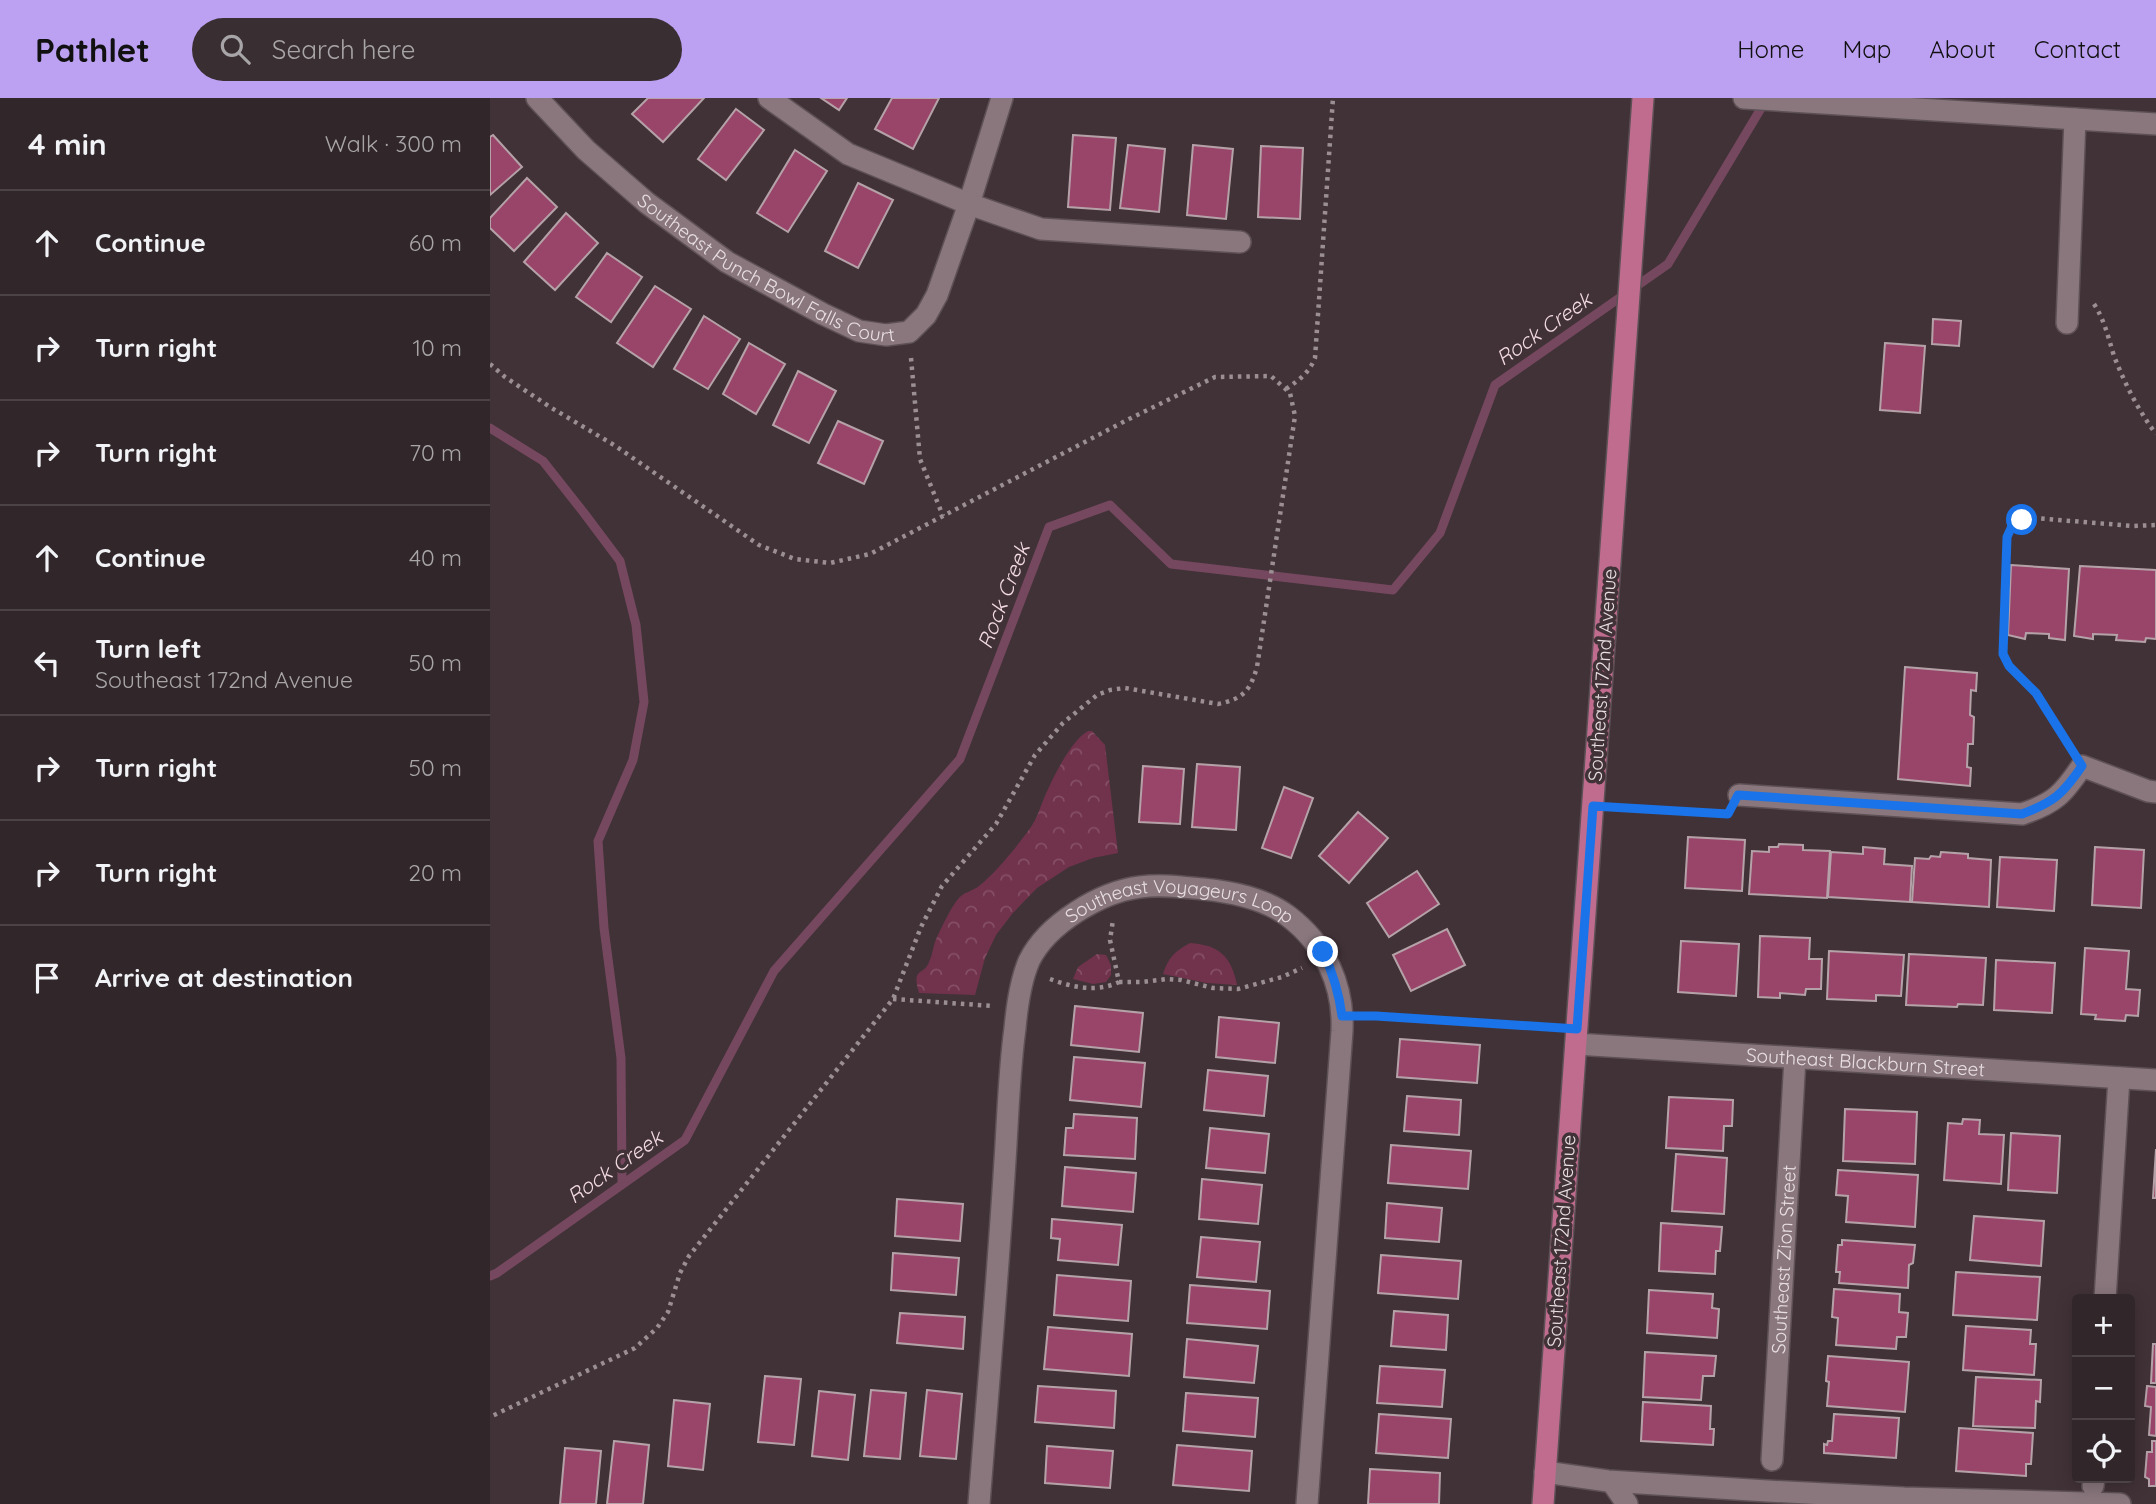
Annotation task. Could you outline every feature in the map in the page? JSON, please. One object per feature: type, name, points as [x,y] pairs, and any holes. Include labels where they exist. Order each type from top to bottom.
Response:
[{"type":"main road","name":"Southeast 172nd Avenue","points":[[1543,1504],[1643,98]]},
{"type":"street","name":"Southeast Punch Bowl Falls Court","points":[[537,98],[586,150],[647,203],[727,262],[859,331],[886,335],[909,332],[926,316],[937,295],[1002,98]]},
{"type":"street","points":[[769,98],[848,154],[969,204],[1041,229],[1240,242]]},
{"type":"street","points":[[1744,98],[2156,124]]},
{"type":"street","points":[[2067,323],[2076,119]]},
{"type":"street","points":[[1738,795],[2022,814],[2041,807],[2065,791],[2082,766],[2156,792]]},
{"type":"street","name":"Southeast Voyageurs Loop","points":[[979,1504],[996,1312],[1012,1049],[1018,996],[1029,962],[1040,944],[1055,928],[1087,905],[1119,892],[1139,887],[1171,886],[1221,891],[1259,900],[1287,915],[1309,935],[1325,957],[1333,973],[1339,996],[1342,1016],[1307,1504]]},
{"type":"street","name":"Southeast Blackburn Street","points":[[1576,1036],[1796,1058],[2156,1080]]},
{"type":"street","name":"Southeast Zion Street","points":[[1772,1460],[1796,1058]]},
{"type":"street","points":[[2105,1294],[2119,1078]]},
{"type":"street","points":[[1545,1472],[1612,1482],[1904,1498],[2120,1504]]},
{"type":"street","points":[[1612,1482],[1627,1504]]},
{"type":"path","points":[[1286,389],[1301,379],[1311,368],[1315,358],[1333,98]]},
{"type":"path","points":[[2068,295],[2091,299],[2098,310],[2137,409],[2156,434]]},
{"type":"path","points":[[909,332],[920,459],[943,516]]},
{"type":"path","points":[[490,364],[505,377],[614,445],[759,545],[795,559],[830,563],[870,554],[1214,377],[1271,376],[1290,393],[1295,416],[1254,679],[1248,690],[1230,702],[1217,704],[1125,688],[1110,690],[1085,703],[1055,731],[1035,755],[996,824],[942,886],[921,927],[893,999],[689,1255],[680,1273],[668,1311],[657,1328],[635,1348],[615,1359],[490,1417]]},
{"type":"path","points":[[2082,766],[2036,693],[2009,666],[2003,654],[2007,537],[2012,526],[2022,520],[2034,518],[2133,526],[2156,525]]},
{"type":"path","points":[[1593,806],[1728,814],[1738,795]]},
{"type":"path","points":[[1119,892],[1110,940],[1119,982]]},
{"type":"path","points":[[1027,971],[1081,988],[1167,979],[1213,988],[1238,989],[1282,977],[1325,957]]},
{"type":"path","points":[[893,999],[1017,1008]]},
{"type":"path","points":[[1342,1016],[1376,1016],[1576,1036]]},
{"type":"green space","points":[[1088,731],[1092,731],[1105,745],[1118,853],[1069,867],[1037,888],[996,935],[985,958],[975,995],[919,993],[917,975],[927,966],[937,937],[958,899],[977,888],[1016,847],[1035,821],[1066,755]]},
{"type":"green space","points":[[1190,943],[1209,946],[1222,954],[1231,966],[1237,985],[1207,983],[1163,974],[1173,955]]},
{"type":"green space","points":[[1097,954],[1106,955],[1111,965],[1111,975],[1106,982],[1093,984],[1073,979],[1078,967]]},
{"type":"building","points":[[648,98],[704,98],[663,142],[632,114]]},
{"type":"building","points":[[821,98],[847,98],[839,110]]},
{"type":"building","points":[[892,98],[939,98],[913,149],[875,129]]},
{"type":"building","points":[[736,109],[764,130],[726,180],[698,159]]},
{"type":"building","points":[[493,135],[522,167],[490,195],[490,137]]},
{"type":"building","points":[[1073,135],[1116,138],[1110,210],[1068,207]]},
{"type":"building","points":[[1128,145],[1165,149],[1159,212],[1120,208]]},
{"type":"building","points":[[1193,145],[1233,149],[1226,219],[1187,215]]},
{"type":"building","points":[[1261,146],[1303,148],[1300,219],[1258,217]]},
{"type":"building","points":[[795,150],[827,171],[788,232],[757,213]]},
{"type":"building","points":[[527,178],[557,207],[514,251],[490,228],[490,218]]},
{"type":"building","points":[[858,183],[893,200],[858,268],[825,251]]},
{"type":"building","points":[[566,213],[598,243],[555,290],[524,262]]},
{"type":"building","points":[[607,253],[642,277],[611,322],[576,297]]},
{"type":"building","points":[[655,286],[691,309],[653,367],[617,343]]},
{"type":"building","points":[[704,316],[740,339],[708,389],[674,369]]},
{"type":"building","points":[[1933,319],[1961,321],[1959,346],[1932,344]]},
{"type":"building","points":[[749,343],[785,364],[756,414],[723,394]]},
{"type":"building","points":[[1885,343],[1925,346],[1920,413],[1880,410]]},
{"type":"building","points":[[798,371],[836,391],[809,443],[773,425]]},
{"type":"building","points":[[838,421],[883,441],[864,484],[818,463]]},
{"type":"building","points":[[2011,565],[2069,569],[2065,640],[2049,638],[2049,634],[2026,633],[2025,639],[2008,635]]},
{"type":"building","points":[[2080,566],[2156,570],[2156,639],[2146,638],[2145,642],[2116,640],[2117,635],[2093,634],[2093,639],[2074,636]]},
{"type":"building","points":[[1905,667],[1977,673],[1976,691],[1971,690],[1970,715],[1974,717],[1973,744],[1968,744],[1970,786],[1898,779]]},
{"type":"building","points":[[1197,764],[1240,767],[1236,830],[1192,827]]},
{"type":"building","points":[[1143,766],[1184,769],[1180,824],[1139,822]]},
{"type":"building","points":[[1284,787],[1313,798],[1291,858],[1262,848]]},
{"type":"building","points":[[1358,812],[1388,838],[1349,883],[1319,856]]},
{"type":"building","points":[[1688,837],[1745,840],[1742,891],[1685,888]]},
{"type":"building","points":[[1779,844],[1803,845],[1803,850],[1830,851],[1827,898],[1749,894],[1752,851],[1769,852],[1769,847],[1778,847]]},
{"type":"building","points":[[1863,847],[1885,849],[1884,864],[1912,866],[1910,902],[1828,897],[1831,852],[1863,854]]},
{"type":"building","points":[[2095,847],[2144,850],[2141,908],[2092,905]]},
{"type":"building","points":[[1941,852],[1968,854],[1968,858],[1991,860],[1989,907],[1912,902],[1915,858],[1940,857]]},
{"type":"building","points":[[2000,857],[2057,860],[2054,911],[1997,907]]},
{"type":"building","points":[[1417,871],[1439,904],[1389,937],[1367,903]]},
{"type":"building","points":[[1447,929],[1465,965],[1411,991],[1393,955]]},
{"type":"building","points":[[1760,936],[1810,938],[1809,959],[1822,959],[1821,989],[1806,989],[1805,995],[1780,993],[1780,998],[1758,997]]},
{"type":"building","points":[[1681,941],[1739,944],[1736,996],[1678,992]]},
{"type":"building","points":[[2085,948],[2129,951],[2126,989],[2140,990],[2138,1016],[2126,1015],[2125,1021],[2095,1019],[2096,1015],[2081,1014]]},
{"type":"building","points":[[1829,951],[1904,955],[1901,996],[1876,995],[1876,1001],[1827,999]]},
{"type":"building","points":[[1909,954],[1986,958],[1983,1005],[1906,1005]]},
{"type":"building","points":[[1996,960],[2055,963],[2052,1013],[1994,1010]]},
{"type":"building","points":[[1075,1006],[1143,1013],[1139,1052],[1071,1045]]},
{"type":"building","points":[[1219,1017],[1279,1023],[1275,1063],[1216,1057]]},
{"type":"building","points":[[1400,1039],[1480,1045],[1477,1083],[1397,1077]]},
{"type":"building","points":[[1074,1057],[1145,1063],[1141,1107],[1070,1100]]},
{"type":"building","points":[[1208,1070],[1268,1076],[1264,1116],[1204,1110]]},
{"type":"building","points":[[1407,1096],[1461,1100],[1459,1135],[1404,1131]]},
{"type":"building","points":[[1669,1097],[1733,1100],[1732,1126],[1724,1126],[1723,1151],[1666,1148]]},
{"type":"building","points":[[1845,1109],[1917,1112],[1915,1164],[1843,1161]]},
{"type":"building","points":[[1074,1114],[1137,1118],[1135,1159],[1064,1155],[1066,1128],[1073,1128]]},
{"type":"building","points":[[1963,1119],[1980,1120],[1979,1134],[2004,1135],[2001,1184],[1944,1180],[1948,1123],[1962,1124]]},
{"type":"building","points":[[1210,1128],[1269,1134],[1265,1173],[1206,1168]]},
{"type":"building","points":[[2011,1133],[2060,1136],[2057,1193],[2008,1190]]},
{"type":"building","points":[[1391,1145],[1471,1151],[1468,1189],[1388,1183]]},
{"type":"building","points":[[2156,1149],[2156,1198],[2153,1198]]},
{"type":"building","points":[[1676,1154],[1727,1158],[1724,1214],[1672,1211]]},
{"type":"building","points":[[1065,1167],[1136,1173],[1133,1212],[1062,1206]]},
{"type":"building","points":[[1838,1170],[1918,1175],[1915,1227],[1846,1222],[1848,1196],[1836,1195]]},
{"type":"building","points":[[1202,1179],[1262,1185],[1258,1224],[1199,1219]]},
{"type":"building","points":[[897,1199],[963,1204],[960,1241],[895,1236]]},
{"type":"building","points":[[1387,1203],[1442,1208],[1439,1242],[1385,1238]]},
{"type":"building","points":[[1974,1216],[2044,1221],[2041,1266],[1970,1260]]},
{"type":"building","points":[[1052,1219],[1122,1225],[1118,1265],[1058,1260],[1060,1239],[1051,1238]]},
{"type":"building","points":[[1661,1223],[1722,1227],[1720,1251],[1716,1251],[1715,1274],[1659,1271]]},
{"type":"building","points":[[1201,1237],[1260,1242],[1256,1282],[1197,1277]]},
{"type":"building","points":[[1842,1240],[1915,1245],[1913,1263],[1909,1265],[1908,1288],[1839,1283],[1840,1272],[1836,1272],[1838,1245],[1842,1245]]},
{"type":"building","points":[[893,1253],[959,1258],[956,1295],[891,1290]]},
{"type":"building","points":[[1381,1255],[1461,1261],[1458,1299],[1378,1293]]},
{"type":"building","points":[[1956,1272],[2040,1277],[2037,1320],[1953,1315]]},
{"type":"building","points":[[1057,1275],[1131,1281],[1128,1321],[1054,1315]]},
{"type":"building","points":[[1190,1285],[1270,1291],[1267,1329],[1187,1323]]},
{"type":"building","points":[[1834,1289],[1900,1294],[1899,1312],[1908,1313],[1906,1337],[1897,1337],[1896,1349],[1836,1345],[1838,1318],[1832,1317]]},
{"type":"building","points":[[1649,1290],[1713,1294],[1712,1308],[1719,1309],[1717,1338],[1647,1333]]},
{"type":"building","points":[[1394,1311],[1448,1315],[1446,1350],[1391,1346]]},
{"type":"building","points":[[900,1313],[965,1317],[963,1349],[897,1343]]},
{"type":"building","points":[[1966,1326],[2031,1330],[2030,1344],[2036,1344],[2034,1375],[1963,1370]]},
{"type":"building","points":[[1048,1327],[1132,1334],[1129,1376],[1044,1369]]},
{"type":"building","points":[[1187,1339],[1258,1346],[1254,1383],[1184,1377]]},
{"type":"building","points":[[2153,1344],[2156,1344],[2156,1383],[2151,1383]]},
{"type":"building","points":[[1645,1352],[1716,1356],[1714,1376],[1703,1376],[1701,1400],[1643,1397]]},
{"type":"building","points":[[1828,1356],[1909,1362],[1905,1412],[1827,1406]]},
{"type":"building","points":[[1380,1366],[1445,1370],[1442,1407],[1377,1403]]},
{"type":"building","points":[[765,1376],[801,1379],[794,1445],[758,1442]]},
{"type":"building","points":[[1976,1377],[2041,1380],[2040,1402],[2036,1401],[2035,1428],[1973,1426]]},
{"type":"building","points":[[1038,1386],[1116,1391],[1114,1428],[1035,1422]]},
{"type":"building","points":[[2147,1386],[2156,1387],[2156,1436],[2149,1435],[2151,1407],[2145,1406]]},
{"type":"building","points":[[871,1390],[906,1393],[900,1459],[864,1456]]},
{"type":"building","points":[[927,1390],[962,1394],[956,1459],[920,1456]]},
{"type":"building","points":[[819,1391],[855,1395],[848,1460],[812,1456]]},
{"type":"building","points":[[1186,1393],[1258,1398],[1255,1437],[1183,1431]]},
{"type":"building","points":[[674,1400],[710,1404],[703,1470],[668,1466]]},
{"type":"building","points":[[1643,1402],[1711,1406],[1710,1429],[1714,1429],[1713,1445],[1641,1441]]},
{"type":"building","points":[[1379,1414],[1451,1419],[1448,1458],[1376,1453]]},
{"type":"building","points":[[1834,1414],[1899,1418],[1896,1458],[1824,1453],[1824,1444],[1832,1441]]},
{"type":"building","points":[[1959,1428],[2033,1433],[2031,1464],[2026,1464],[2026,1476],[1956,1471]]},
{"type":"building","points":[[614,1441],[649,1445],[643,1504],[607,1504]]},
{"type":"building","points":[[2152,1441],[2156,1441],[2156,1486],[2149,1486],[2149,1479],[2145,1477],[2147,1452],[2152,1452]]},
{"type":"building","points":[[1177,1445],[1252,1451],[1249,1491],[1173,1485]]},
{"type":"building","points":[[1047,1446],[1113,1451],[1110,1488],[1045,1483]]},
{"type":"building","points":[[565,1448],[601,1451],[596,1504],[560,1504]]},
{"type":"building","points":[[1370,1469],[1440,1473],[1439,1504],[1368,1504]]},
{"type":"waterway","name":"Rock Creek","points":[[490,1276],[685,1140],[774,971],[960,759],[1049,527],[1110,505],[1171,564],[1393,590],[1440,533],[1495,385],[1668,264],[1766,100]]},
{"type":"waterway","points":[[490,428],[543,461],[620,561],[636,625],[644,702],[633,760],[598,841],[604,928],[621,1058],[622,1184]]},
{"type":"route","points":[[1323,952],[1333,973],[1342,1016],[1577,1029],[1593,806],[1728,814],[1738,795],[2022,814],[2041,807],[2065,791],[2082,766],[2036,693],[2009,666],[2003,654],[2007,537],[2012,526],[2022,520]]}]
